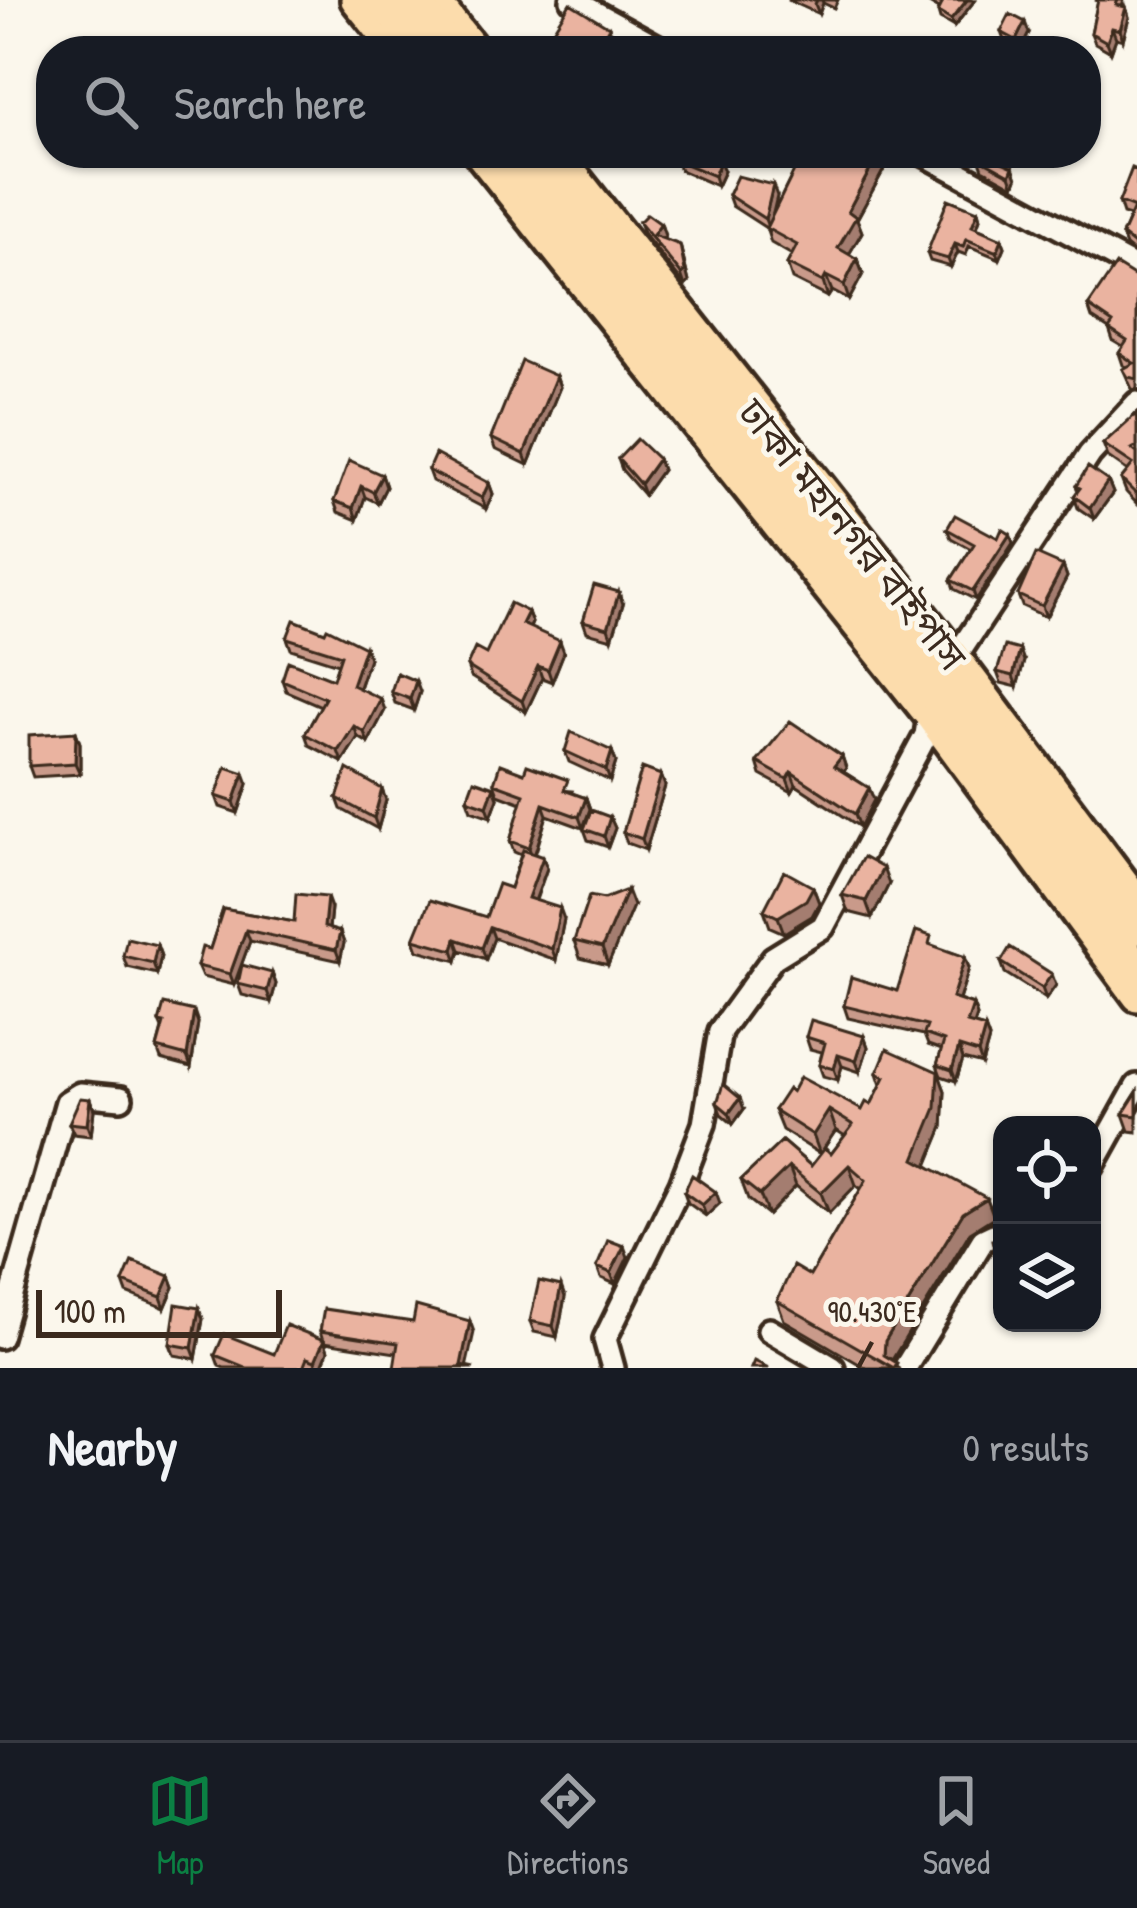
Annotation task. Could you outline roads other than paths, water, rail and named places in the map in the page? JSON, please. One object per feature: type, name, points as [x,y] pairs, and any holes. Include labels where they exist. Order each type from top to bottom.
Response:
[{"type":"highway","points":[[381,0],[410,36]]},
{"type":"highway","points":[[413,0],[441,36]]},
{"type":"highway","name":"ঢাকা মহানগর বাইপাস","points":[[514,168],[1000,779],[1137,967]]},
{"type":"highway","points":[[545,168],[964,695],[1137,929]]},
{"type":"main road","points":[[355,0],[384,36]]},
{"type":"main road","points":[[435,0],[464,36]]},
{"type":"main road","points":[[490,168],[928,716],[1137,997]]},
{"type":"main road","points":[[568,168],[956,657],[1137,898]]},
{"type":"street","points":[[572,0],[638,36]]},
{"type":"street","points":[[950,168],[1137,269]]},
{"type":"street","points":[[956,657],[1090,454],[1137,403]]},
{"type":"street","points":[[613,1368],[605,1340],[681,1184],[704,1124],[721,1031],[773,958],[823,927],[926,735],[928,716]]},
{"type":"street","points":[[1101,1151],[1137,1086]]},
{"type":"street","points":[[0,1337],[38,1221],[67,1102],[80,1094],[121,1098]]},
{"type":"street","points":[[905,1368],[983,1240],[993,1235]]},
{"type":"street","points":[[769,1330],[833,1368]]}]
